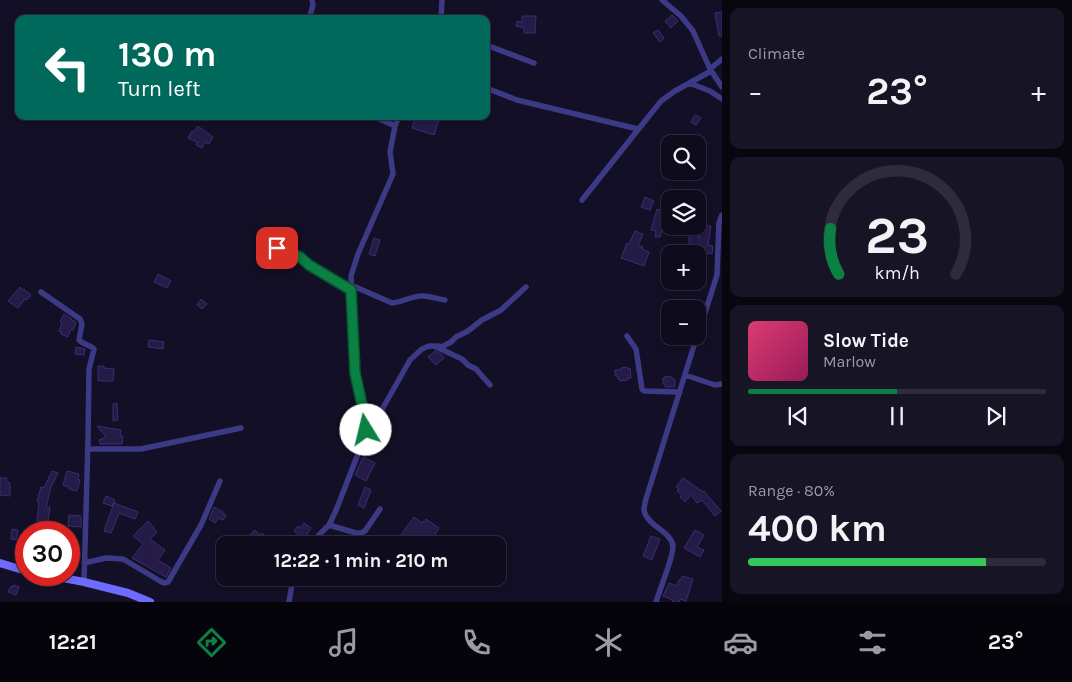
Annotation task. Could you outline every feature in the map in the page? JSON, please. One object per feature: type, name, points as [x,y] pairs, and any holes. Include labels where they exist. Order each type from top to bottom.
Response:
[{"type":"street","points":[[310,15],[313,5],[312,0]]},
{"type":"street","points":[[441,15],[442,0]]},
{"type":"street","points":[[662,0],[681,16],[693,31],[710,70],[722,87]]},
{"type":"street","points":[[490,47],[534,63]]},
{"type":"street","points":[[582,200],[661,101],[710,70],[722,59]]},
{"type":"street","points":[[689,83],[710,90],[722,99]]},
{"type":"street","points":[[490,90],[518,100],[638,130]]},
{"type":"street","points":[[382,120],[396,126]]},
{"type":"street","points":[[318,536],[328,525],[338,508],[366,430],[355,373],[351,276],[358,254],[392,174],[390,152],[398,120]]},
{"type":"street","points":[[706,309],[717,275],[722,215]]},
{"type":"street","points":[[277,248],[300,257],[309,265],[351,288],[392,303],[399,303],[422,295],[445,300]]},
{"type":"street","points":[[361,446],[410,360],[428,346],[442,347],[456,337],[468,332],[482,320],[501,310],[526,287]]},
{"type":"street","points":[[41,292],[80,319],[82,324],[79,340],[94,350],[89,370],[84,582]]},
{"type":"street","points":[[627,336],[636,349],[642,389],[644,391],[680,392]]},
{"type":"street","points":[[656,602],[673,545],[671,539],[651,522],[646,515],[644,510],[645,502],[694,345]]},
{"type":"street","points":[[434,346],[462,359],[476,369],[490,384]]},
{"type":"street","points":[[684,375],[715,385],[722,384]]},
{"type":"street","points":[[88,449],[141,450],[241,428]]},
{"type":"street","points":[[84,563],[106,558],[123,559],[160,581],[168,582],[201,525],[220,481]]},
{"type":"street","points":[[328,525],[361,533],[365,531],[380,509]]},
{"type":"street","points":[[0,563],[15,568]]},
{"type":"street","points":[[80,581],[128,593],[150,602]]},
{"type":"street","points":[[289,602],[292,586]]},
{"type":"building","points":[[722,12],[722,36],[719,36],[715,13]]},
{"type":"building","points":[[672,15],[678,21],[671,28],[665,21]]},
{"type":"building","points":[[522,16],[536,16],[535,33],[524,33],[524,28],[516,26],[517,21],[522,22]]},
{"type":"building","points":[[658,30],[664,38],[660,42],[653,33]]},
{"type":"building","points":[[695,115],[701,118],[696,125],[691,122]]},
{"type":"building","points":[[415,120],[439,120],[434,135],[412,128]]},
{"type":"building","points":[[198,126],[213,137],[209,144],[205,142],[202,148],[196,145],[197,142],[188,138]]},
{"type":"building","points":[[645,197],[654,201],[650,210],[641,207]]},
{"type":"building","points":[[657,209],[661,210],[660,237],[655,237],[656,231],[651,230]]},
{"type":"building","points":[[706,226],[711,226],[708,245],[713,246],[712,254],[707,253],[706,257],[706,245],[689,245],[689,235],[696,235],[699,239],[700,235],[706,235]]},
{"type":"building","points":[[635,231],[643,234],[638,246],[643,247],[642,249],[649,252],[644,266],[621,258],[627,243],[629,244]]},
{"type":"building","points":[[374,238],[380,240],[375,256],[369,254]]},
{"type":"building","points":[[281,254],[289,258],[285,269],[276,265]]},
{"type":"building","points":[[158,274],[171,281],[167,288],[154,282]]},
{"type":"building","points":[[20,287],[31,295],[18,308],[8,301]]},
{"type":"building","points":[[201,299],[207,304],[202,309],[197,305]]},
{"type":"building","points":[[64,314],[76,322],[68,337],[59,331],[62,323],[60,322]]},
{"type":"building","points":[[149,340],[164,342],[163,349],[148,347]]},
{"type":"building","points":[[76,347],[85,349],[84,355],[75,354]]},
{"type":"building","points":[[435,351],[444,358],[436,365],[428,357]]},
{"type":"building","points":[[98,366],[114,369],[113,381],[98,381]]},
{"type":"building","points":[[627,367],[628,369],[630,368],[631,378],[620,381],[618,376],[615,376],[615,370]]},
{"type":"building","points":[[665,376],[675,380],[675,387],[665,387],[663,378]]},
{"type":"building","points":[[117,403],[118,420],[113,421],[113,404]]},
{"type":"building","points":[[97,426],[121,430],[120,436],[123,436],[122,444],[100,444],[99,440],[106,437]]},
{"type":"building","points":[[363,457],[375,463],[366,481],[355,475]]},
{"type":"building","points":[[52,471],[58,473],[51,487],[46,507],[50,507],[48,521],[37,521],[39,502],[37,502],[41,487],[44,488]]},
{"type":"building","points":[[67,471],[79,474],[78,479],[80,480],[77,491],[63,485]]},
{"type":"building","points":[[0,478],[7,478],[6,482],[10,483],[10,496],[0,495]]},
{"type":"building","points":[[683,478],[704,491],[721,511],[715,516],[702,500],[697,503],[691,495],[685,502],[680,497],[682,495],[677,491],[679,489],[676,487]]},
{"type":"building","points":[[365,487],[371,490],[364,508],[358,505]]},
{"type":"building","points":[[106,496],[115,500],[112,506],[103,503]]},
{"type":"building","points":[[114,503],[138,512],[135,519],[119,513],[111,533],[104,531]]},
{"type":"building","points":[[214,507],[226,515],[223,520],[218,518],[215,523],[209,519]]},
{"type":"building","points":[[69,515],[81,516],[81,527],[80,521],[68,521]]},
{"type":"building","points":[[414,517],[422,523],[426,519],[439,528],[434,536],[401,535]]},
{"type":"building","points":[[148,521],[157,532],[150,539],[165,550],[158,560],[171,568],[166,577],[132,558],[143,544],[133,536]]},
{"type":"building","points":[[304,523],[311,528],[306,536],[300,536],[294,531],[298,526],[300,528]]},
{"type":"building","points":[[12,529],[15,530],[15,540],[11,539]]},
{"type":"building","points":[[255,530],[260,535],[262,533],[265,536],[249,536]]},
{"type":"building","points":[[695,530],[704,535],[697,547],[704,550],[700,557],[684,548]]},
{"type":"building","points":[[651,536],[660,539],[652,560],[643,556]]},
{"type":"building","points":[[682,576],[693,579],[686,601],[680,599],[679,602],[672,602],[673,600],[663,596],[669,583],[677,586]]},
{"type":"building","points":[[14,585],[19,587],[16,595],[8,592],[11,586],[13,587]]},
{"type":"route","points":[[277,248],[300,257],[309,265],[351,290],[355,373],[366,430]]}]
